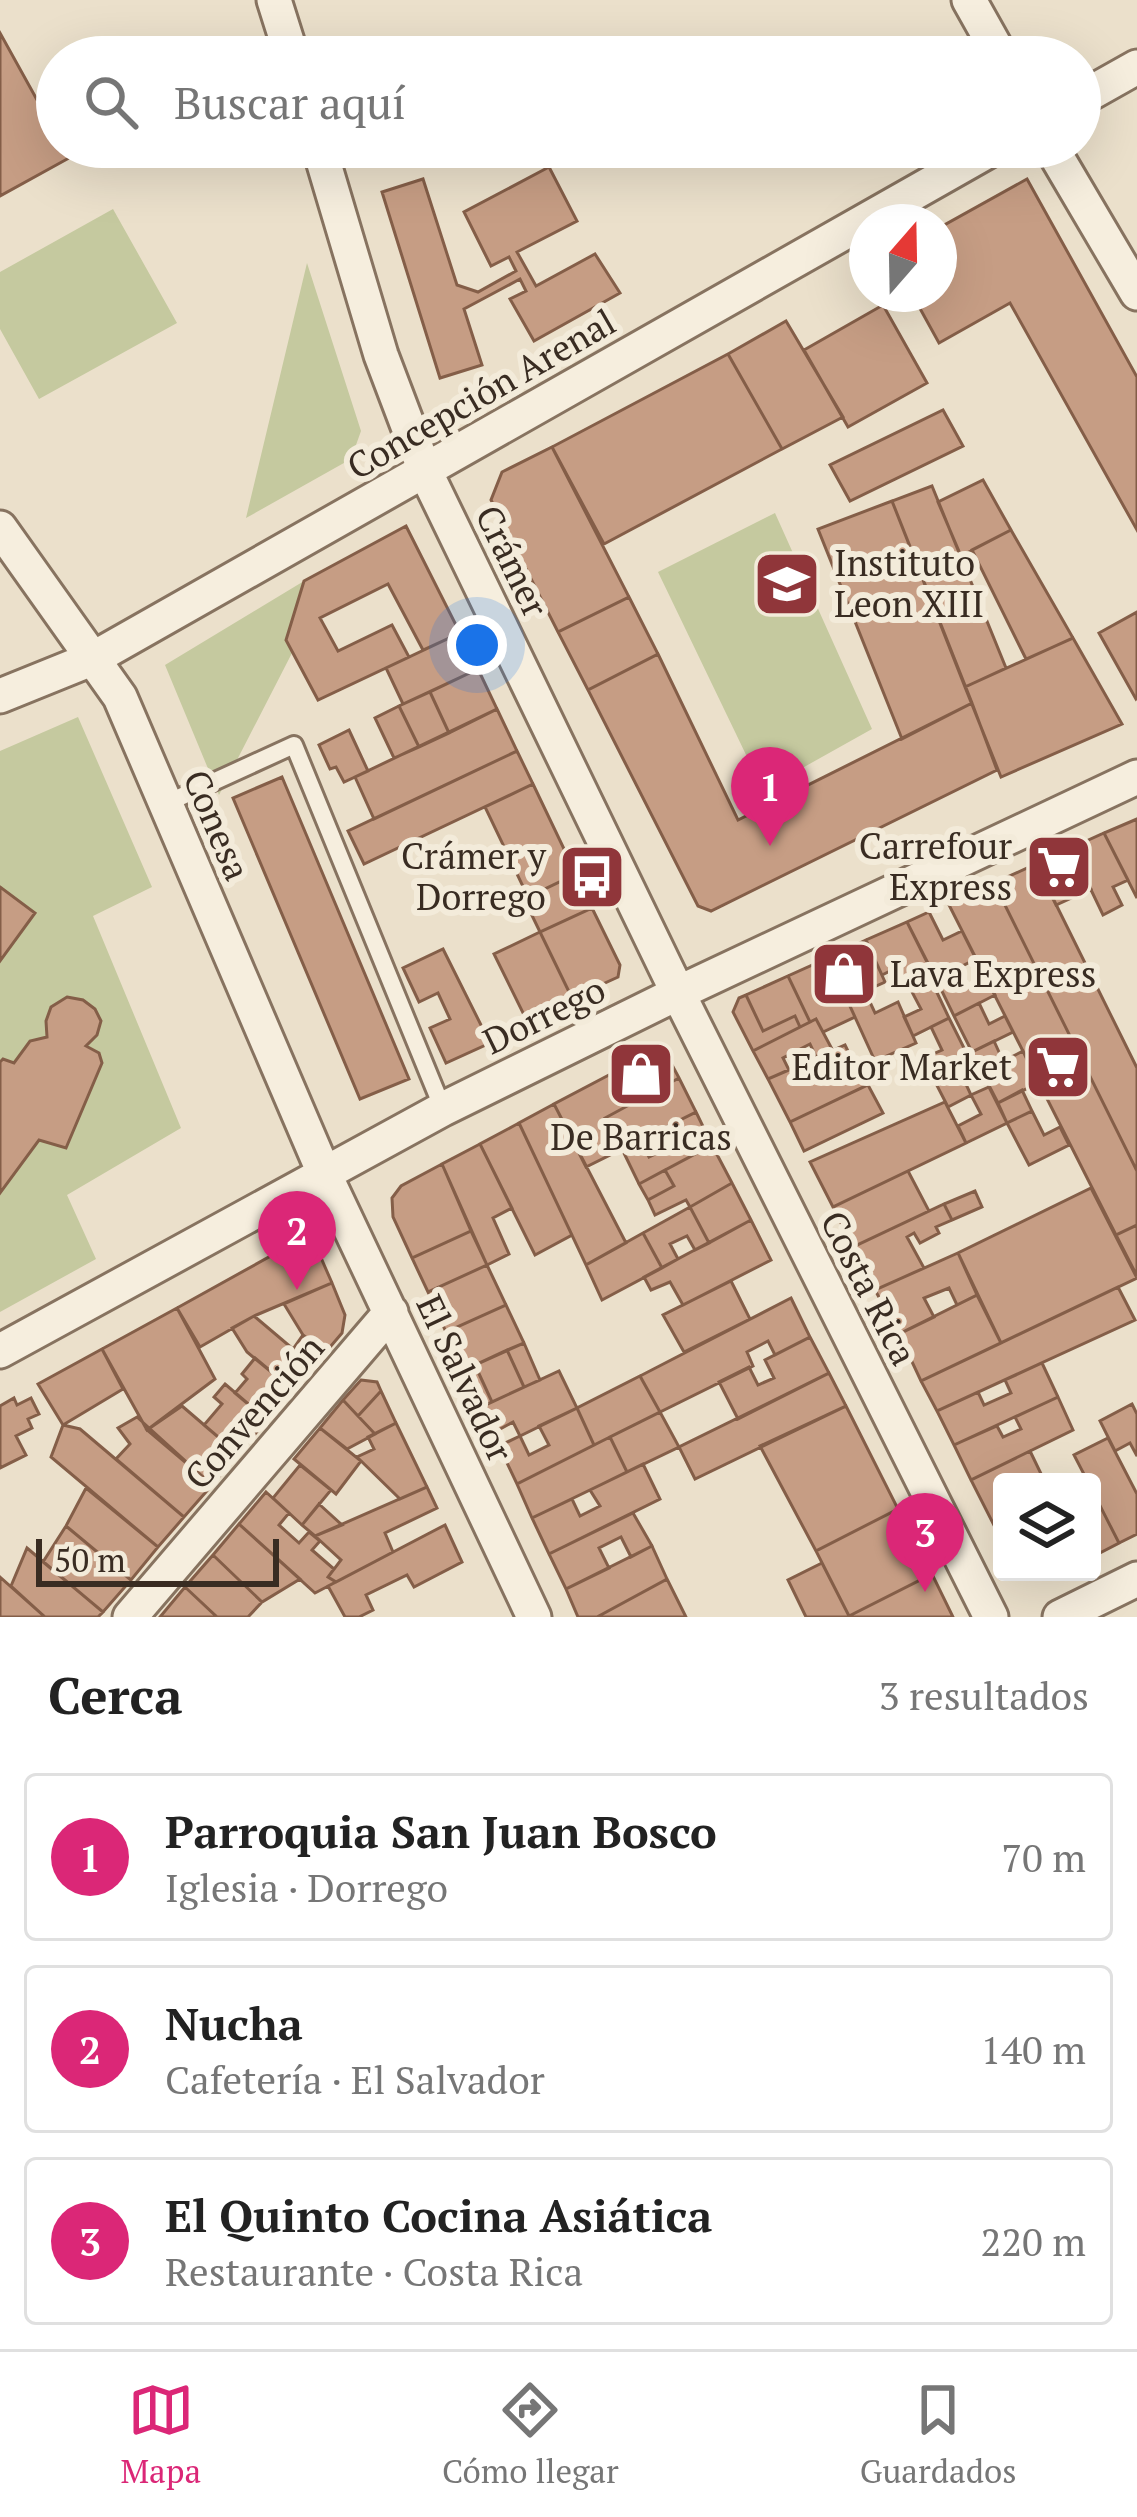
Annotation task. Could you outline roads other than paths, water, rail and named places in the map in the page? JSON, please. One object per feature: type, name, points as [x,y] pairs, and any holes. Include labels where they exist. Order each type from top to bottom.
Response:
[{"type":"street","points":[[274,0],[285,36]]},
{"type":"street","points":[[969,0],[989,36]]},
{"type":"street","points":[[1101,87],[1137,67]]},
{"type":"street","name":"Crámer","points":[[325,168],[381,356],[425,471],[678,993]]},
{"type":"street","name":"Concepción Arenal","points":[[0,696],[94,658],[958,168]]},
{"type":"street","points":[[1063,168],[1137,293]]},
{"type":"street","name":"Conesa","points":[[0,528],[120,698],[324,1173]]},
{"type":"street","name":"Dorrego","points":[[0,1352],[443,1109],[1137,777]]},
{"type":"street","name":"Costa Rica","points":[[678,993],[991,1617]]},
{"type":"street","name":"El Salvador","points":[[324,1173],[534,1617]]},
{"type":"street","name":"Convención","points":[[130,1617],[392,1312]]},
{"type":"street","points":[[1060,1617],[1137,1579]]},
{"type":"lane","points":[[165,803],[294,745],[443,1109]]},
{"type":"place","name":"Instituto Leon XIII","points":[[787,584]]},
{"type":"place","name":"Parroquia San Juan Bosco","points":[[770,846]]},
{"type":"place","name":"Carrefour Express","points":[[1059,867]]},
{"type":"place","name":"Crámer y Dorrego","points":[[592,877]]},
{"type":"place","name":"Lava Express","points":[[844,974]]},
{"type":"place","name":"Editor Market","points":[[1058,1067]]},
{"type":"place","name":"De Barricas","points":[[641,1074]]},
{"type":"place","name":"Nucha","points":[[297,1290]]},
{"type":"place","name":"El Quinto Cocina Asiática","points":[[925,1592]]}]
